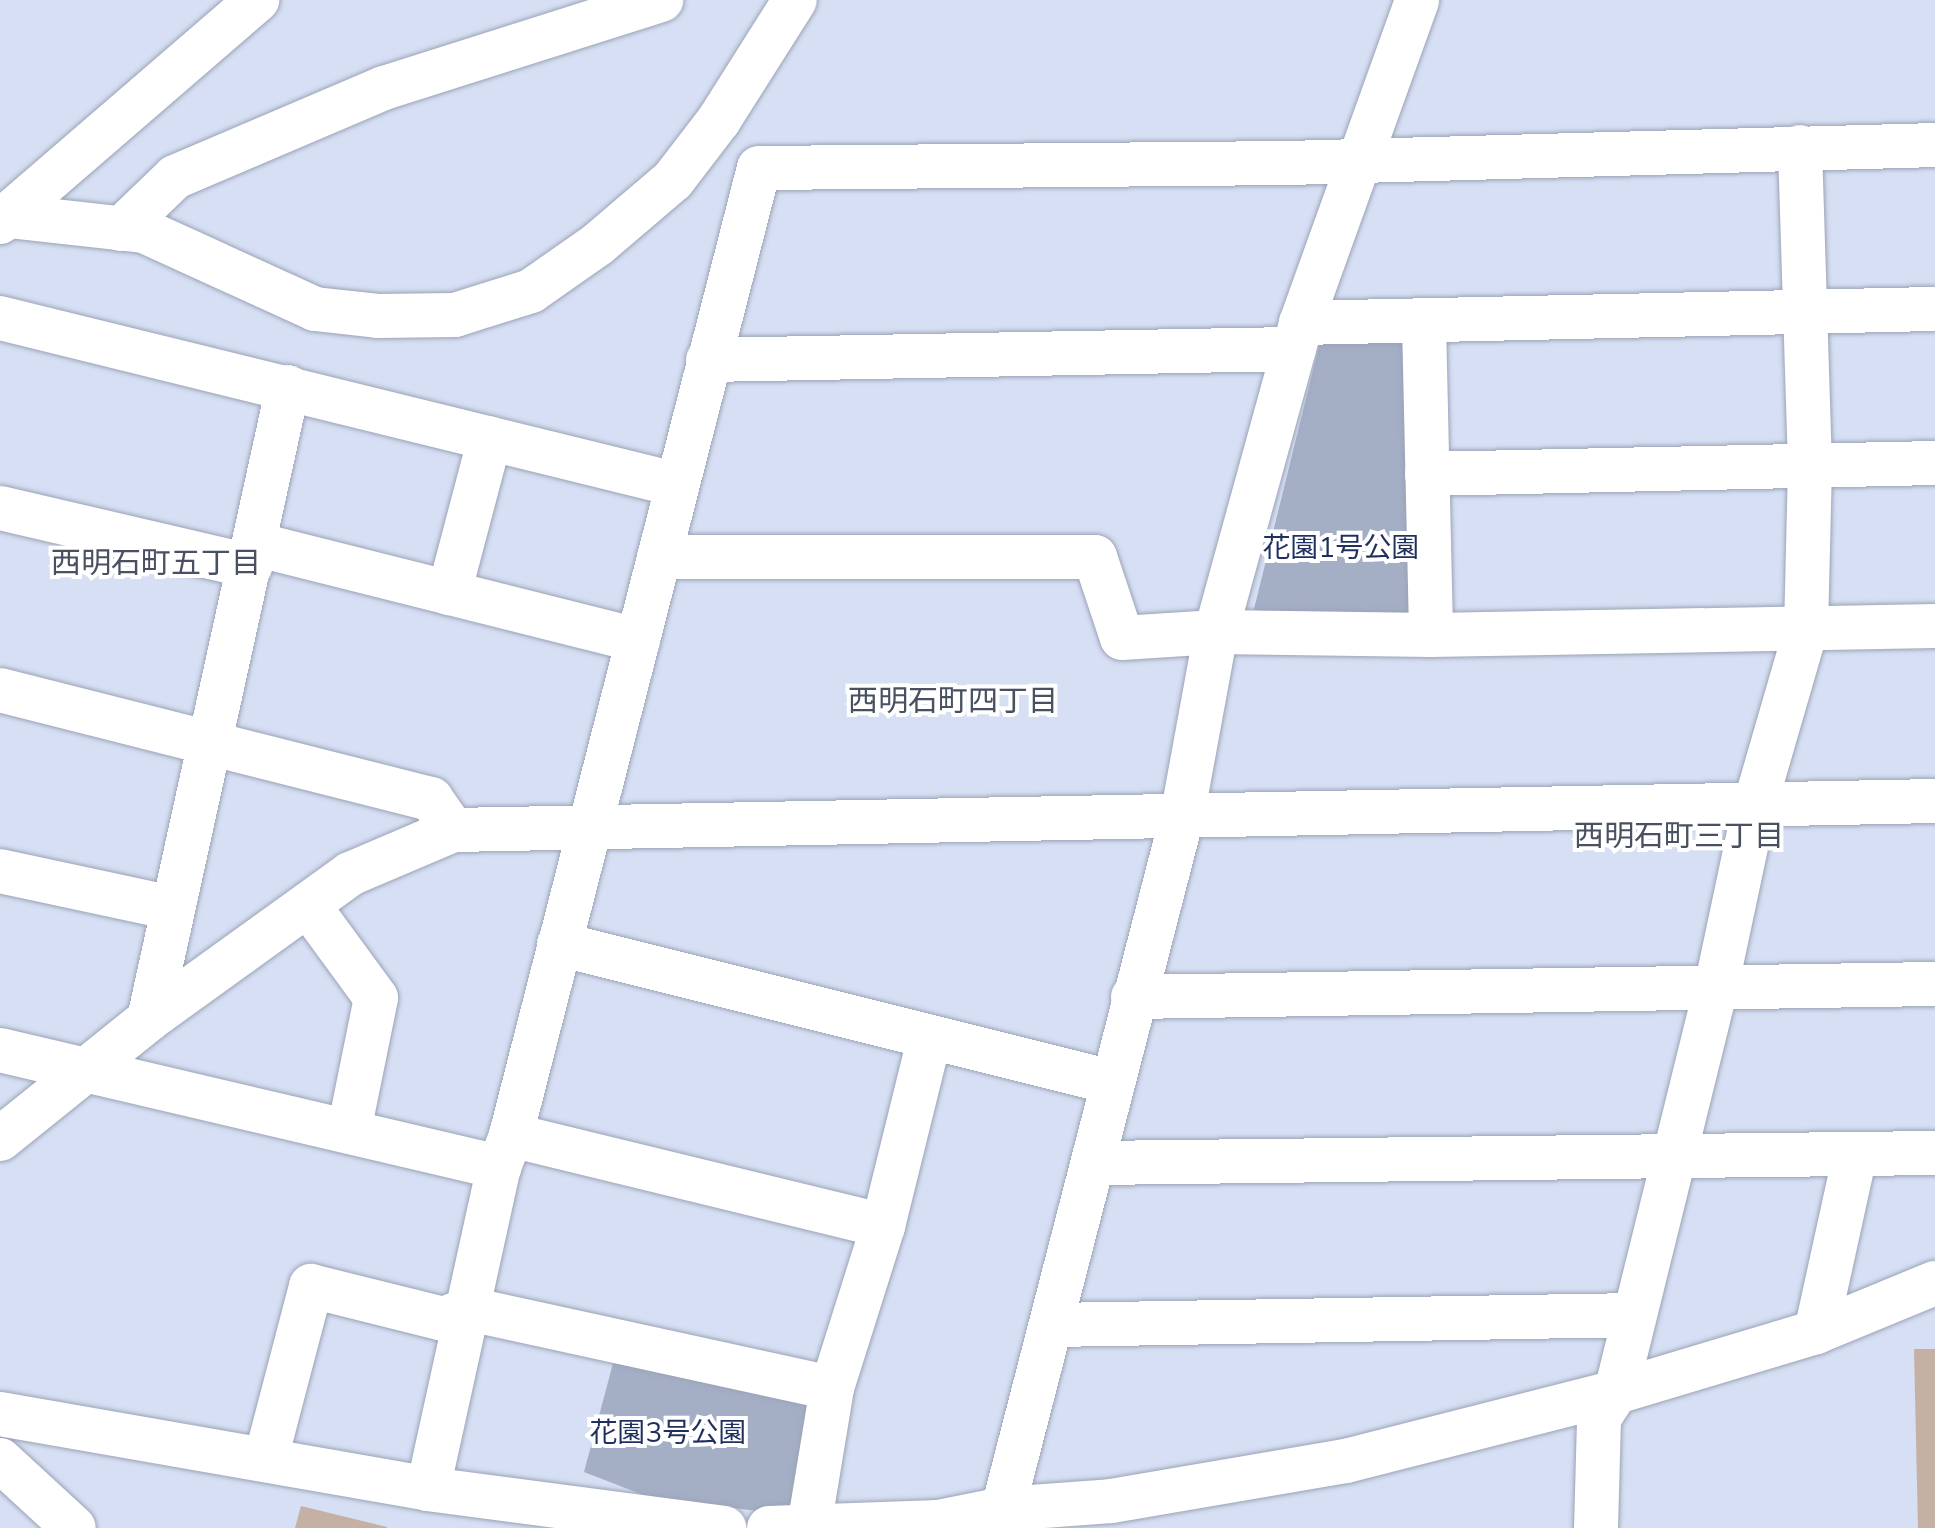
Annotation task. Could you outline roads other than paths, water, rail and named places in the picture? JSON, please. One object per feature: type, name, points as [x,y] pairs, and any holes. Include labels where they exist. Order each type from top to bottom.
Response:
[{"type":"main road","points":[[121,229],[175,177],[384,88],[661,0]]},
{"type":"main road","points":[[1003,1509],[1182,817],[1216,632],[1298,336],[1417,0]]},
{"type":"main road","points":[[1,219],[144,231],[205,255],[315,309],[378,316],[470,310],[531,291],[598,244],[673,180],[778,6]]},
{"type":"main road","points":[[1,219],[230,8]]},
{"type":"main road","points":[[428,1489],[505,1151],[591,829],[675,484],[759,168],[1358,160],[1935,145]]},
{"type":"main road","points":[[1596,1528],[1599,1418],[1616,1392],[1716,988],[1755,805],[1806,630],[1810,466],[1801,312],[1800,147]]},
{"type":"main road","points":[[708,360],[1298,336],[1424,322],[1935,309]]},
{"type":"main road","points":[[0,318],[675,484]]},
{"type":"main road","points":[[1424,322],[1431,635]]},
{"type":"main road","points":[[149,1019],[288,387]]},
{"type":"main road","points":[[449,593],[490,438]]},
{"type":"main road","points":[[1427,474],[1935,463]]},
{"type":"main road","points":[[0,508],[449,593],[638,640]]},
{"type":"main road","points":[[659,557],[1095,557],[1122,638],[1216,632],[1431,635],[1935,626]]},
{"type":"main road","points":[[0,690],[209,740],[431,799],[453,830]]},
{"type":"main road","points":[[0,1139],[149,1019],[350,874],[453,830],[1935,801]]},
{"type":"main road","points":[[0,871],[173,908]]},
{"type":"main road","points":[[308,905],[376,998],[349,1131]]},
{"type":"main road","points":[[559,944],[929,1040],[1111,1082]]},
{"type":"main road","points":[[1133,997],[1935,984]]},
{"type":"main road","points":[[929,1040],[883,1226],[789,1527],[940,1525],[1003,1509],[1111,1501],[1346,1461],[1616,1392],[1816,1332],[1935,1283]]},
{"type":"main road","points":[[0,1050],[349,1131],[505,1151],[883,1226]]},
{"type":"main road","points":[[1094,1163],[1673,1160],[1935,1153]]},
{"type":"main road","points":[[1816,1332],[1855,1155]]},
{"type":"main road","points":[[266,1458],[311,1286],[443,1319],[469,1309],[832,1388]]},
{"type":"main road","points":[[1052,1325],[1634,1315]]},
{"type":"main road","points":[[0,1414],[266,1458],[428,1489],[724,1528]]},
{"type":"main road","points":[[0,1460],[74,1528]]},
{"type":"district","name":"西明石町五丁目","points":[[156,564]]},
{"type":"district","name":"西明石町四丁目","points":[[953,702]]},
{"type":"district","name":"西明石町三丁目","points":[[1679,837]]},
{"type":"park label","name":"花園1号公園","points":[[1341,548]]},
{"type":"park label","name":"花園3号公園","points":[[668,1433]]}]
